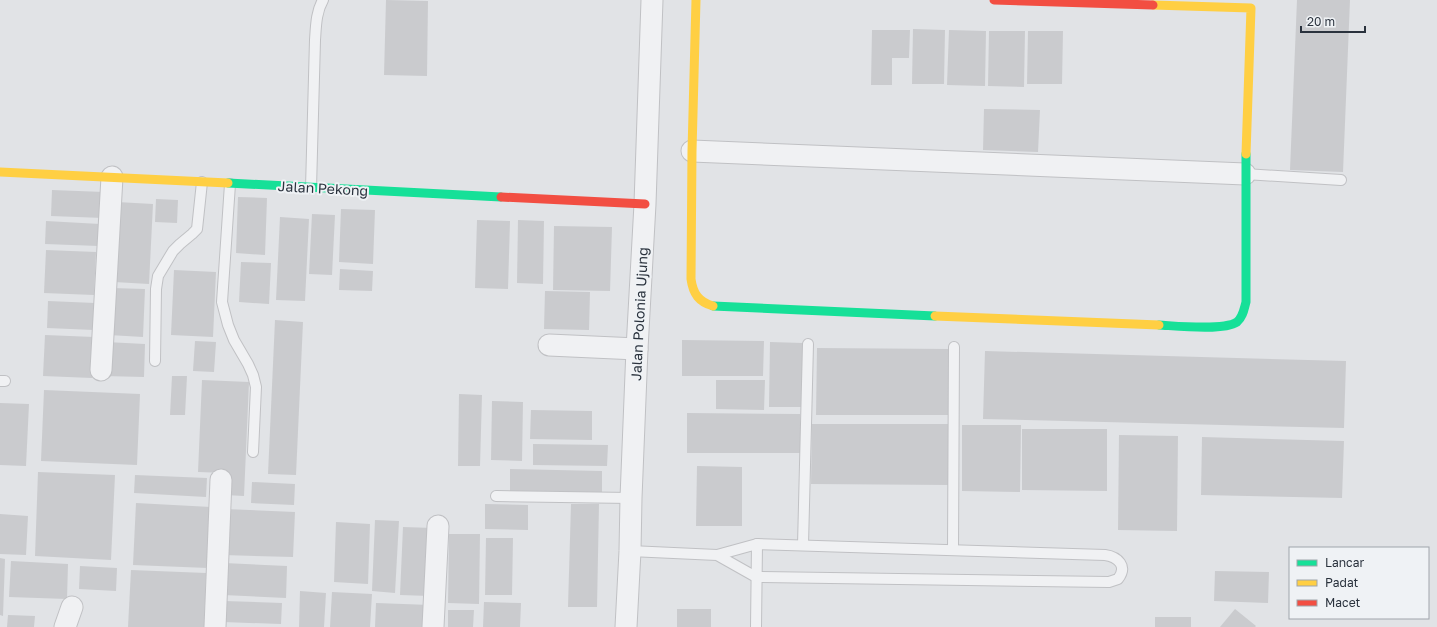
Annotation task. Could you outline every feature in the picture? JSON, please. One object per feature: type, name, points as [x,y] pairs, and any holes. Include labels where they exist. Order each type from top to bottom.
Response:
[{"type":"street","name":"Jalan Polonia Ujung","points":[[626,627],[637,349],[645,204],[652,0]]},
{"type":"street","points":[[696,0],[692,151],[692,287],[698,298],[709,305],[725,307],[1214,327],[1226,326],[1241,319],[1246,302],[1245,174],[1251,4],[994,0]]},
{"type":"street","points":[[692,151],[1245,174]]},
{"type":"street","name":"Jalan Pekong","points":[[0,172],[645,204]]},
{"type":"street","points":[[101,370],[112,177]]},
{"type":"street","points":[[549,345],[637,349]]},
{"type":"street","points":[[214,627],[221,480]]},
{"type":"street","points":[[433,627],[438,526]]},
{"type":"street","points":[[65,627],[72,607]]},
{"type":"lane","points":[[311,188],[316,18],[323,0]]},
{"type":"lane","points":[[1245,174],[1341,180]]},
{"type":"lane","points":[[155,361],[156,289],[158,276],[173,251],[197,229],[202,182]]},
{"type":"lane","points":[[230,184],[222,302],[225,318],[234,340],[253,375],[256,387],[253,452]]},
{"type":"lane","points":[[803,545],[808,344]]},
{"type":"lane","points":[[953,550],[954,347]]},
{"type":"lane","points":[[496,496],[631,498]]},
{"type":"lane","points":[[756,627],[757,544]]},
{"type":"lane","points":[[630,552],[718,555],[757,544],[803,545],[1105,555],[1115,557],[1122,566],[1121,574],[1116,580],[1108,582],[756,577],[718,555]]},
{"type":"building","points":[[386,0],[428,1],[427,76],[384,75]]},
{"type":"building","points":[[1297,0],[1350,0],[1343,172],[1290,170]]},
{"type":"building","points":[[913,29],[945,30],[944,84],[912,84]]},
{"type":"building","points":[[872,30],[910,30],[909,58],[892,58],[892,85],[871,85]]},
{"type":"building","points":[[949,30],[986,31],[985,86],[947,85]]},
{"type":"building","points":[[989,31],[1025,31],[1024,87],[988,86]]},
{"type":"building","points":[[1028,31],[1063,31],[1062,84],[1027,84]]},
{"type":"building","points":[[984,109],[1040,110],[1038,152],[983,150]]},
{"type":"building","points":[[52,190],[104,192],[103,218],[51,216]]},
{"type":"building","points":[[238,197],[267,198],[265,255],[236,253]]},
{"type":"building","points":[[156,199],[178,200],[177,223],[155,222]]},
{"type":"building","points":[[117,202],[153,204],[149,284],[114,282]]},
{"type":"building","points":[[341,209],[375,210],[373,264],[339,262]]},
{"type":"building","points":[[312,214],[335,215],[332,275],[309,274]]},
{"type":"building","points":[[280,217],[309,219],[305,301],[276,300]]},
{"type":"building","points":[[477,220],[510,221],[508,289],[475,288]]},
{"type":"building","points":[[518,220],[544,221],[543,284],[517,283]]},
{"type":"building","points":[[46,221],[100,224],[99,246],[45,244]]},
{"type":"building","points":[[554,226],[612,227],[610,291],[553,290]]},
{"type":"building","points":[[46,250],[96,252],[94,295],[44,293]]},
{"type":"building","points":[[241,262],[271,263],[269,304],[239,302]]},
{"type":"building","points":[[340,269],[373,271],[372,291],[339,290]]},
{"type":"building","points":[[174,270],[216,272],[213,337],[171,335]]},
{"type":"building","points":[[111,288],[145,289],[143,337],[109,335]]},
{"type":"building","points":[[545,291],[590,292],[589,330],[544,329]]},
{"type":"building","points":[[48,301],[95,303],[94,330],[47,328]]},
{"type":"building","points":[[275,320],[303,322],[296,475],[268,474]]},
{"type":"building","points":[[45,335],[94,337],[92,378],[43,376]]},
{"type":"building","points":[[682,340],[764,341],[763,376],[682,376]]},
{"type":"building","points":[[195,341],[216,342],[214,372],[193,371]]},
{"type":"building","points":[[106,342],[145,344],[144,377],[104,376]]},
{"type":"building","points":[[770,342],[803,343],[802,407],[769,407]]},
{"type":"building","points":[[817,348],[951,349],[950,415],[816,415]]},
{"type":"building","points":[[985,351],[1346,361],[1344,428],[983,419]]},
{"type":"building","points":[[172,376],[187,376],[185,415],[170,415]]},
{"type":"building","points":[[202,380],[249,382],[244,496],[225,495],[226,473],[198,472]]},
{"type":"building","points":[[716,380],[765,380],[764,410],[716,409]]},
{"type":"building","points":[[44,390],[140,394],[137,465],[41,461]]},
{"type":"building","points":[[459,394],[482,395],[480,466],[458,466]]},
{"type":"building","points":[[492,401],[523,402],[522,461],[491,460]]},
{"type":"building","points":[[0,403],[29,404],[26,466],[0,465]]},
{"type":"building","points":[[531,410],[592,411],[592,440],[530,439]]},
{"type":"building","points":[[687,413],[800,414],[800,453],[687,453]]},
{"type":"building","points":[[812,424],[951,424],[950,485],[811,484]]},
{"type":"building","points":[[962,425],[1021,425],[1020,492],[962,491]]},
{"type":"building","points":[[1022,429],[1107,429],[1107,491],[1022,490]]},
{"type":"building","points":[[1119,435],[1178,436],[1177,531],[1118,530]]},
{"type":"building","points":[[1202,437],[1344,441],[1342,498],[1201,495]]},
{"type":"building","points":[[533,444],[608,445],[607,466],[533,465]]},
{"type":"building","points":[[697,466],[742,467],[742,526],[696,526]]},
{"type":"building","points":[[510,469],[602,471],[602,493],[510,491]]},
{"type":"building","points":[[38,472],[115,475],[111,560],[35,556]]},
{"type":"building","points":[[135,475],[207,478],[206,497],[134,493]]},
{"type":"building","points":[[252,482],[295,484],[294,505],[251,503]]},
{"type":"building","points":[[136,503],[211,507],[208,568],[133,565]]},
{"type":"building","points":[[485,504],[528,505],[528,530],[485,529]]},
{"type":"building","points":[[571,504],[599,504],[597,607],[568,607]]},
{"type":"building","points":[[225,509],[295,512],[293,557],[223,555]]},
{"type":"building","points":[[0,514],[28,516],[26,555],[0,554]]},
{"type":"building","points":[[375,520],[399,521],[395,593],[372,591]]},
{"type":"building","points":[[336,522],[370,524],[368,584],[334,582]]},
{"type":"building","points":[[403,527],[433,528],[430,596],[400,595]]},
{"type":"building","points":[[449,534],[480,534],[479,604],[448,603]]},
{"type":"building","points":[[486,538],[513,538],[512,595],[485,595]]},
{"type":"building","points":[[0,558],[5,559],[3,616],[0,615]]},
{"type":"building","points":[[11,561],[68,564],[67,599],[9,597]]},
{"type":"building","points":[[224,563],[287,566],[286,598],[223,595]]},
{"type":"building","points":[[80,566],[117,568],[116,591],[79,589]]},
{"type":"building","points":[[131,570],[206,573],[204,627],[128,627]]},
{"type":"building","points":[[1215,571],[1269,572],[1268,603],[1214,601]]},
{"type":"building","points":[[300,591],[326,593],[324,627],[299,627]]},
{"type":"building","points":[[332,592],[372,594],[370,627],[330,627]]},
{"type":"building","points":[[224,601],[282,603],[281,624],[223,622]]},
{"type":"building","points":[[484,602],[521,603],[520,627],[483,627]]},
{"type":"building","points":[[376,603],[430,605],[429,627],[375,627]]},
{"type":"building","points":[[677,609],[711,609],[711,627],[677,627]]},
{"type":"building","points":[[1235,609],[1256,626],[1220,627]]},
{"type":"building","points":[[448,610],[474,610],[473,627],[448,627]]},
{"type":"building","points":[[8,615],[35,616],[34,627],[7,627]]},
{"type":"building","points":[[1155,617],[1191,617],[1191,627],[1155,627]]},
{"type":"traffic: fast","points":[[1159,325],[1200,327],[1231,325],[1237,322],[1242,315],[1246,302],[1246,154]]},
{"type":"traffic: fast","points":[[228,183],[501,197]]},
{"type":"traffic: fast","points":[[713,306],[935,316]]},
{"type":"traffic: slow","points":[[696,0],[692,151],[691,279],[693,289],[700,300],[713,306]]},
{"type":"traffic: slow","points":[[1153,5],[1251,8],[1246,154]]},
{"type":"traffic: slow","points":[[0,172],[228,183]]},
{"type":"traffic: slow","points":[[935,316],[1159,325]]},
{"type":"traffic: jam","points":[[994,0],[1153,5]]},
{"type":"traffic: jam","points":[[501,197],[645,204]]}]
